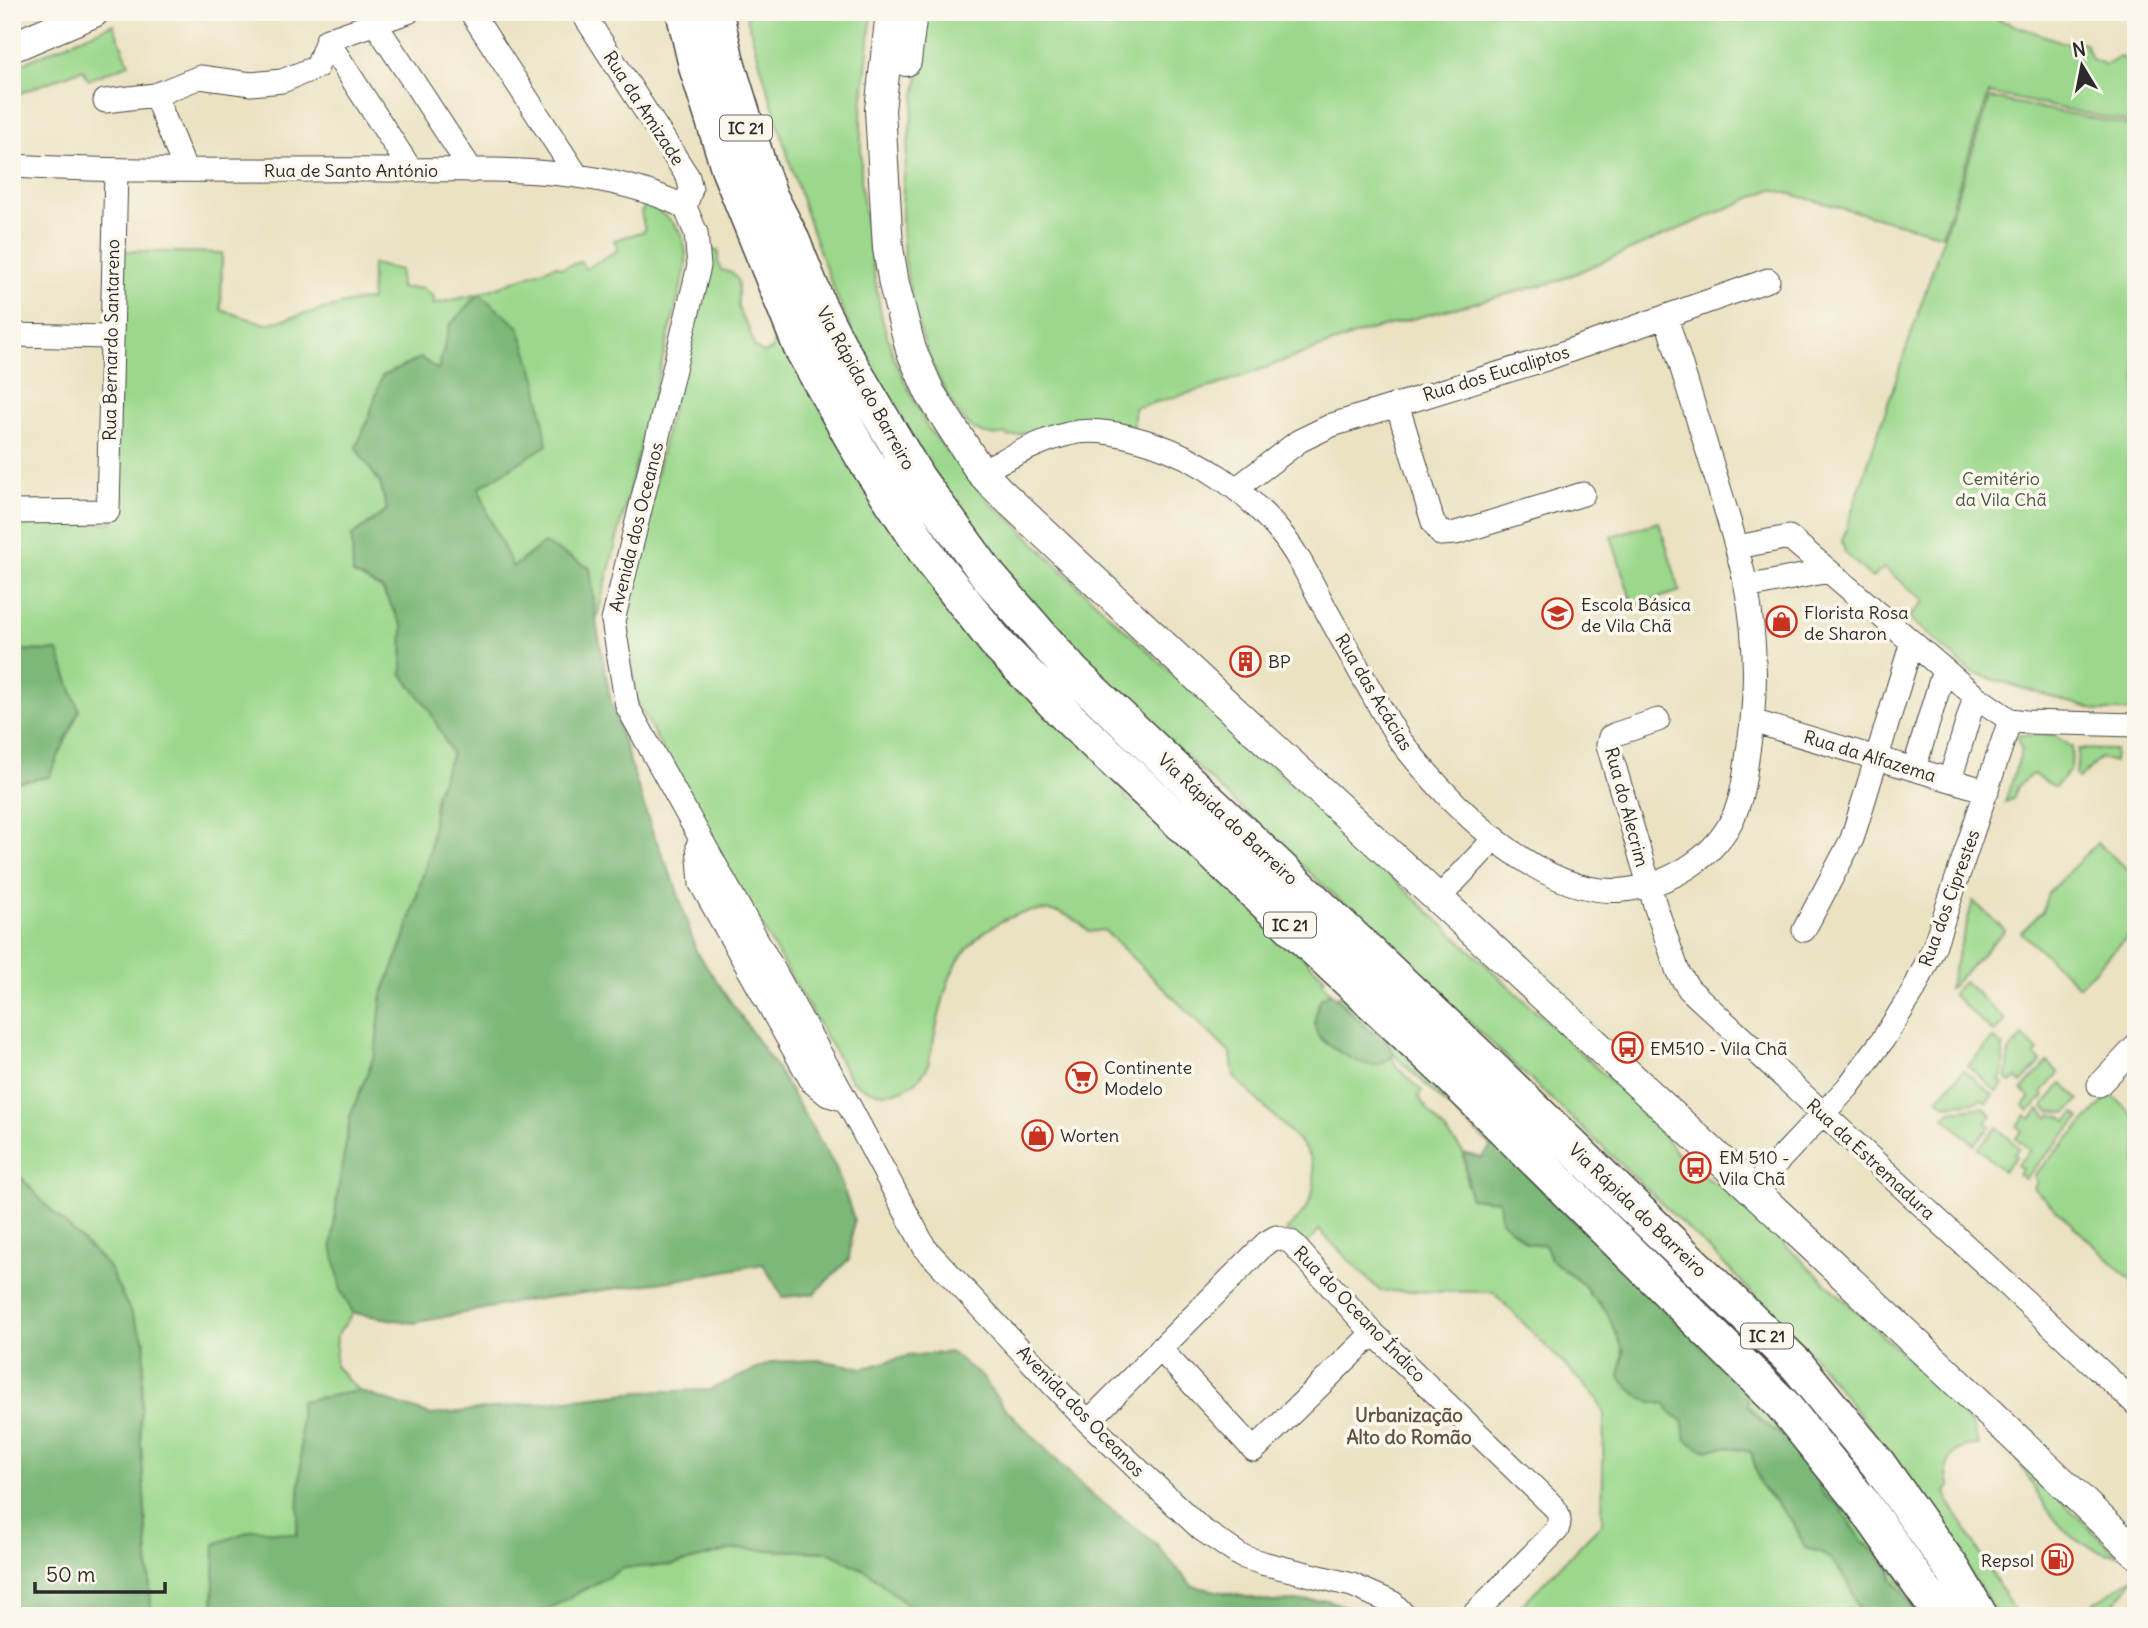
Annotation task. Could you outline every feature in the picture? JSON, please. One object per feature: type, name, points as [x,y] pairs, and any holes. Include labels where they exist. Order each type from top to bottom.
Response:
[{"type":"highway","name":"Via Rápida do Barreiro","points":[[684,12],[697,68],[730,172],[801,346],[863,457],[934,564],[999,646],[1072,721],[1450,1075],[1782,1404],[1863,1504],[1942,1616]]},
{"type":"highway","name":"Via Rápida do Barreiro","points":[[715,12],[727,64],[758,164],[818,305],[839,346],[917,478],[990,578],[1072,672],[1485,1062],[1797,1365],[1878,1464],[1953,1570],[1980,1616]]},
{"type":"highway","points":[[735,12],[750,91],[781,194],[791,238]]},
{"type":"main road","points":[[12,47],[94,12]]},
{"type":"main road","points":[[891,12],[880,110],[888,248],[911,350],[930,393],[981,471],[1000,492],[1439,898],[2136,1553]]},
{"type":"main road","points":[[885,186],[896,132],[912,12]]},
{"type":"street","points":[[327,40],[408,12]]},
{"type":"street","points":[[471,12],[576,174]]},
{"type":"street","name":"Rua da Amizade","points":[[582,12],[688,177],[691,189],[685,207]]},
{"type":"street","points":[[375,23],[472,171]]},
{"type":"street","points":[[105,101],[155,95],[200,77],[251,84],[282,81],[317,67],[327,40]]},
{"type":"street","points":[[327,40],[411,170]]},
{"type":"street","points":[[155,95],[186,169]]},
{"type":"street","name":"Rua de Santo António","points":[[12,166],[116,170],[411,170],[576,174],[669,199],[685,207]]},
{"type":"street","name":"Rua Bernardo Santareno","points":[[12,512],[108,511],[116,170]]},
{"type":"street","name":"Avenida dos Oceanos","points":[[685,207],[696,233],[699,266],[613,621],[627,706],[697,835],[701,884],[812,1082],[828,1095],[846,1100],[925,1248],[1088,1422],[1200,1529],[1241,1556],[1352,1585],[1393,1603],[1405,1616]]},
{"type":"street","name":"Rua dos Eucaliptos","points":[[1236,489],[1307,437],[1332,425],[1546,359],[1768,280]]},
{"type":"street","name":"Rua das Acácias","points":[[981,471],[1069,433],[1111,433],[1166,448],[1202,466],[1236,489],[1262,512],[1288,542],[1399,739],[1442,790],[1494,838],[1548,873],[1584,888],[1609,891],[1649,885],[1671,878],[1691,867],[1710,851],[1727,828],[1739,803],[1752,721],[1755,680],[1746,587],[1737,547],[1666,317]]},
{"type":"street","points":[[12,335],[110,337]]},
{"type":"street","points":[[1397,404],[1433,522],[1441,534],[1457,533],[1583,494]]},
{"type":"street","points":[[1737,547],[1789,537],[1975,696],[2010,720],[2136,725]]},
{"type":"street","points":[[1746,587],[1828,571]]},
{"type":"street","points":[[1804,930],[1852,839],[1912,642]]},
{"type":"street","points":[[1914,769],[1944,670]]},
{"type":"street","points":[[1950,780],[1975,696]]},
{"type":"street","name":"Rua do Alecrim","points":[[1649,885],[1608,740],[1616,734],[1658,720]]},
{"type":"street","name":"Rua dos Ciprestes","points":[[1751,1190],[1848,1087],[1913,992],[1934,947],[2010,720]]},
{"type":"street","name":"Rua da Alfazema","points":[[1752,721],[1987,791]]},
{"type":"street","points":[[1439,898],[1494,838]]},
{"type":"street","name":"Rua da Estremadura","points":[[1649,885],[1678,972],[1689,989],[2136,1404]]},
{"type":"street","points":[[2099,1085],[2136,1046]]},
{"type":"street","name":"Rua do Oceano Índico","points":[[1088,1422],[1266,1243],[1276,1237],[1291,1242],[1373,1333],[1555,1507],[1558,1513],[1560,1524],[1557,1530],[1472,1616]]},
{"type":"street","points":[[1160,1349],[1254,1450],[1373,1333]]},
{"type":"green space","points":[[745,12],[872,12],[861,116],[861,182],[867,234],[882,319],[894,358],[927,427],[994,507],[1013,521],[1078,586],[1655,1122],[1689,1168],[1724,1188],[1938,1387],[1972,1426],[1979,1445],[1962,1448],[1951,1457],[1947,1470],[1950,1487],[1946,1492],[1949,1501],[2017,1616],[1998,1616],[1915,1486],[1813,1356],[1720,1260],[1630,1173],[1115,690],[1057,630],[1003,567],[929,466],[879,387],[851,329],[832,285],[800,195]]},
{"type":"green space","points":[[927,12],[1995,12],[1999,20],[2071,45],[2079,41],[2086,44],[2092,59],[2106,65],[2120,57],[2136,62],[2136,124],[1989,93],[1942,235],[1772,189],[1558,281],[1366,331],[1215,386],[1134,408],[1134,426],[1086,423],[1008,437],[1006,434],[985,434],[977,431],[956,411],[934,369],[910,293],[903,240],[903,187]]},
{"type":"green space","points":[[113,24],[129,64],[88,80],[83,69],[20,93],[12,93],[12,68]]},
{"type":"green space","name":"Cemitério da Vila Chã","points":[[1990,98],[2136,127],[2136,711],[2099,711],[1972,673],[1908,617],[1925,601],[1884,568],[1872,578],[1845,553],[1842,541]]},
{"type":"green space","points":[[647,204],[678,229],[685,245],[686,267],[596,621],[590,568],[513,568],[478,487],[546,445],[480,294],[450,325],[438,371],[367,423],[356,448],[380,483],[387,510],[352,536],[403,627],[402,674],[429,709],[452,753],[436,794],[430,851],[404,940],[382,996],[375,1054],[350,1117],[341,1291],[353,1313],[337,1335],[335,1366],[359,1391],[300,1401],[301,1463],[297,1536],[255,1530],[215,1544],[213,1616],[150,1616],[140,1428],[145,1341],[41,1200],[12,1167],[12,783],[49,777],[58,651],[12,650],[12,522],[111,523],[115,502],[121,251],[222,253],[221,310],[266,324],[356,301],[371,300],[372,264],[400,270],[400,288],[422,288],[434,297],[434,304],[479,294],[557,265],[560,268],[581,262],[585,269],[618,250],[614,240],[645,231],[641,212]]},
{"type":"green space","points":[[708,250],[719,251],[718,262],[721,270],[733,273],[738,281],[738,307],[755,348],[764,353],[772,350],[773,343],[773,334],[764,313],[761,296],[786,346],[1126,792],[1125,798],[1128,801],[1137,800],[1325,978],[1322,982],[1329,991],[1334,1048],[1374,1065],[1392,1057],[1396,1066],[1422,1091],[1418,1096],[1464,1153],[1467,1185],[1500,1201],[1501,1220],[1546,1245],[1556,1263],[1583,1285],[1616,1326],[1622,1344],[1621,1362],[1666,1403],[1670,1412],[1683,1421],[1702,1450],[1727,1447],[1751,1452],[1761,1486],[1794,1523],[1805,1548],[1822,1553],[1841,1572],[1855,1599],[1860,1616],[1511,1616],[1602,1523],[1604,1414],[1596,1397],[1493,1292],[1380,1291],[1319,1230],[1308,1244],[1286,1230],[1304,1210],[1314,1188],[1312,1164],[1307,1152],[1234,1077],[1231,1054],[1104,930],[1089,932],[1072,918],[1053,911],[1032,911],[1012,916],[993,926],[961,957],[951,975],[927,1068],[920,1077],[902,1090],[882,1093],[861,1087],[851,1080],[708,834],[637,702],[624,616]]},
{"type":"green space","points":[[479,294],[519,327],[537,381],[547,445],[479,488],[490,519],[513,567],[544,543],[590,568],[596,621],[611,702],[652,831],[675,884],[696,951],[777,1069],[836,1168],[854,1219],[849,1259],[814,1294],[783,1297],[763,1264],[670,1281],[518,1302],[414,1323],[353,1313],[341,1291],[332,1245],[350,1117],[375,1054],[382,996],[404,940],[430,851],[436,794],[452,754],[429,709],[402,674],[403,627],[382,589],[353,574],[352,536],[387,510],[380,483],[356,448],[382,376],[421,358],[438,370],[450,325]]},
{"type":"green space","points":[[1659,522],[1680,591],[1633,606],[1611,536]]},
{"type":"green space","points":[[12,650],[58,651],[79,711],[49,777],[12,783]]},
{"type":"green space","points":[[2019,735],[2053,735],[2072,747],[2071,769],[2055,787],[2032,774],[2018,786],[2013,799],[2005,802],[2022,750],[2017,738]]},
{"type":"green space","points":[[2078,749],[2115,750],[2114,762],[2100,758],[2079,779],[2076,776]]},
{"type":"green space","points":[[2097,843],[2136,876],[2136,928],[2079,986],[2021,932],[2042,912],[2048,893]]},
{"type":"green space","points":[[1973,901],[2005,930],[1948,990]]},
{"type":"green space","points":[[1964,981],[2005,1020],[1994,1033],[1952,994]]},
{"type":"green space","points":[[1329,991],[1371,1033],[1383,1031],[1394,1055],[1379,1065],[1367,1064],[1325,1042],[1316,1031],[1316,1014],[1321,998],[1328,995]]},
{"type":"green space","points":[[1343,993],[1406,1048],[1623,1253],[1732,1366],[1784,1424],[1833,1485],[1924,1616],[1916,1616],[1902,1590],[1892,1580],[1890,1569],[1875,1551],[1863,1542],[1840,1505],[1824,1494],[1814,1465],[1801,1458],[1792,1442],[1761,1421],[1747,1404],[1748,1397],[1731,1371],[1722,1368],[1696,1341],[1671,1307],[1657,1300],[1614,1247],[1583,1225],[1547,1193],[1532,1171],[1499,1147],[1491,1146],[1394,1055],[1383,1031],[1371,1033],[1337,997]]},
{"type":"green space","points":[[2023,1036],[2038,1051],[2034,1055],[2041,1062],[2021,1083],[2017,1078],[2011,1083],[2007,1079],[2009,1051]]},
{"type":"green space","points":[[1993,1038],[2003,1047],[2003,1076],[1999,1080],[2003,1084],[1997,1092],[1968,1066]]},
{"type":"green space","points":[[2048,1062],[2059,1073],[2042,1092],[2045,1096],[2029,1111],[2023,1105],[2030,1097],[2022,1089]]},
{"type":"green space","points":[[1964,1070],[1993,1095],[1986,1103],[1981,1099],[1977,1102],[1946,1105],[1938,1098]]},
{"type":"green space","points":[[2062,1083],[2079,1100],[2067,1113],[2049,1111],[2043,1106]]},
{"type":"green space","points":[[2111,1094],[2136,1118],[2136,1279],[2133,1282],[2033,1188],[2037,1183],[2034,1175]]},
{"type":"green space","points":[[1983,1107],[1992,1115],[1986,1122],[1991,1126],[1974,1145],[1944,1117],[1950,1111]]},
{"type":"green space","points":[[2039,1109],[2049,1118],[2051,1115],[2067,1121],[2075,1113],[2080,1118],[2024,1179],[2018,1174],[2022,1169],[2017,1165],[2030,1150],[2016,1138],[2022,1131],[2017,1126],[2026,1115],[2031,1119]]},
{"type":"green space","points":[[1997,1127],[2019,1148],[2014,1154],[2016,1157],[2003,1171],[1978,1148]]},
{"type":"green space","points":[[1491,1146],[1499,1147],[1744,1387],[1749,1397],[1747,1404],[1761,1421],[1792,1442],[1801,1458],[1814,1465],[1824,1494],[1840,1505],[1863,1542],[1875,1551],[1890,1569],[1892,1580],[1902,1590],[1916,1616],[1860,1616],[1855,1599],[1841,1572],[1822,1553],[1805,1548],[1794,1523],[1761,1486],[1751,1452],[1727,1447],[1703,1450],[1686,1440],[1683,1421],[1670,1412],[1666,1404],[1650,1402],[1639,1396],[1619,1377],[1624,1351],[1606,1311],[1599,1302],[1590,1296],[1585,1286],[1550,1259],[1546,1245],[1527,1243],[1501,1220],[1499,1201],[1470,1198],[1464,1153],[1482,1158]]},
{"type":"green space","points":[[12,1167],[41,1200],[108,1266],[145,1341],[140,1428],[150,1616],[12,1616]]},
{"type":"green space","points":[[950,1352],[982,1377],[1002,1405],[1087,1491],[1154,1542],[1192,1586],[1272,1602],[1328,1600],[1370,1616],[920,1616],[867,1571],[828,1552],[734,1549],[673,1565],[624,1568],[535,1616],[213,1616],[215,1544],[255,1529],[297,1535],[301,1463],[300,1401],[359,1391],[431,1415],[640,1392],[709,1390],[773,1362],[817,1360],[864,1368],[908,1356]]},
{"type":"green space","points":[[2017,1459],[2119,1556],[2099,1551],[2068,1533],[2046,1507]]},
{"type":"green space","points":[[734,1549],[828,1552],[867,1571],[920,1616],[535,1616],[624,1568],[673,1565]]},
{"type":"green space","points":[[2136,1576],[2105,1616],[2073,1616]]},
{"type":"place","name":"Escola Básica de Vila Chã","points":[[1558,614]]},
{"type":"place","name":"Florista Rosa de Sharon","points":[[1781,622]]},
{"type":"place","name":"BP","points":[[1245,661]]},
{"type":"place","name":"EM510 - Vila Chã","points":[[1627,1048]]},
{"type":"place","name":"Continente Modelo","points":[[1081,1077]]},
{"type":"place","name":"Worten","points":[[1037,1135]]},
{"type":"place","name":"EM 510 - Vila Chã","points":[[1696,1167]]},
{"type":"place","name":"Repsol","points":[[2057,1560]]},
{"type":"district","name":"Urbanização Alto do Romão","points":[[1409,1426]]}]
